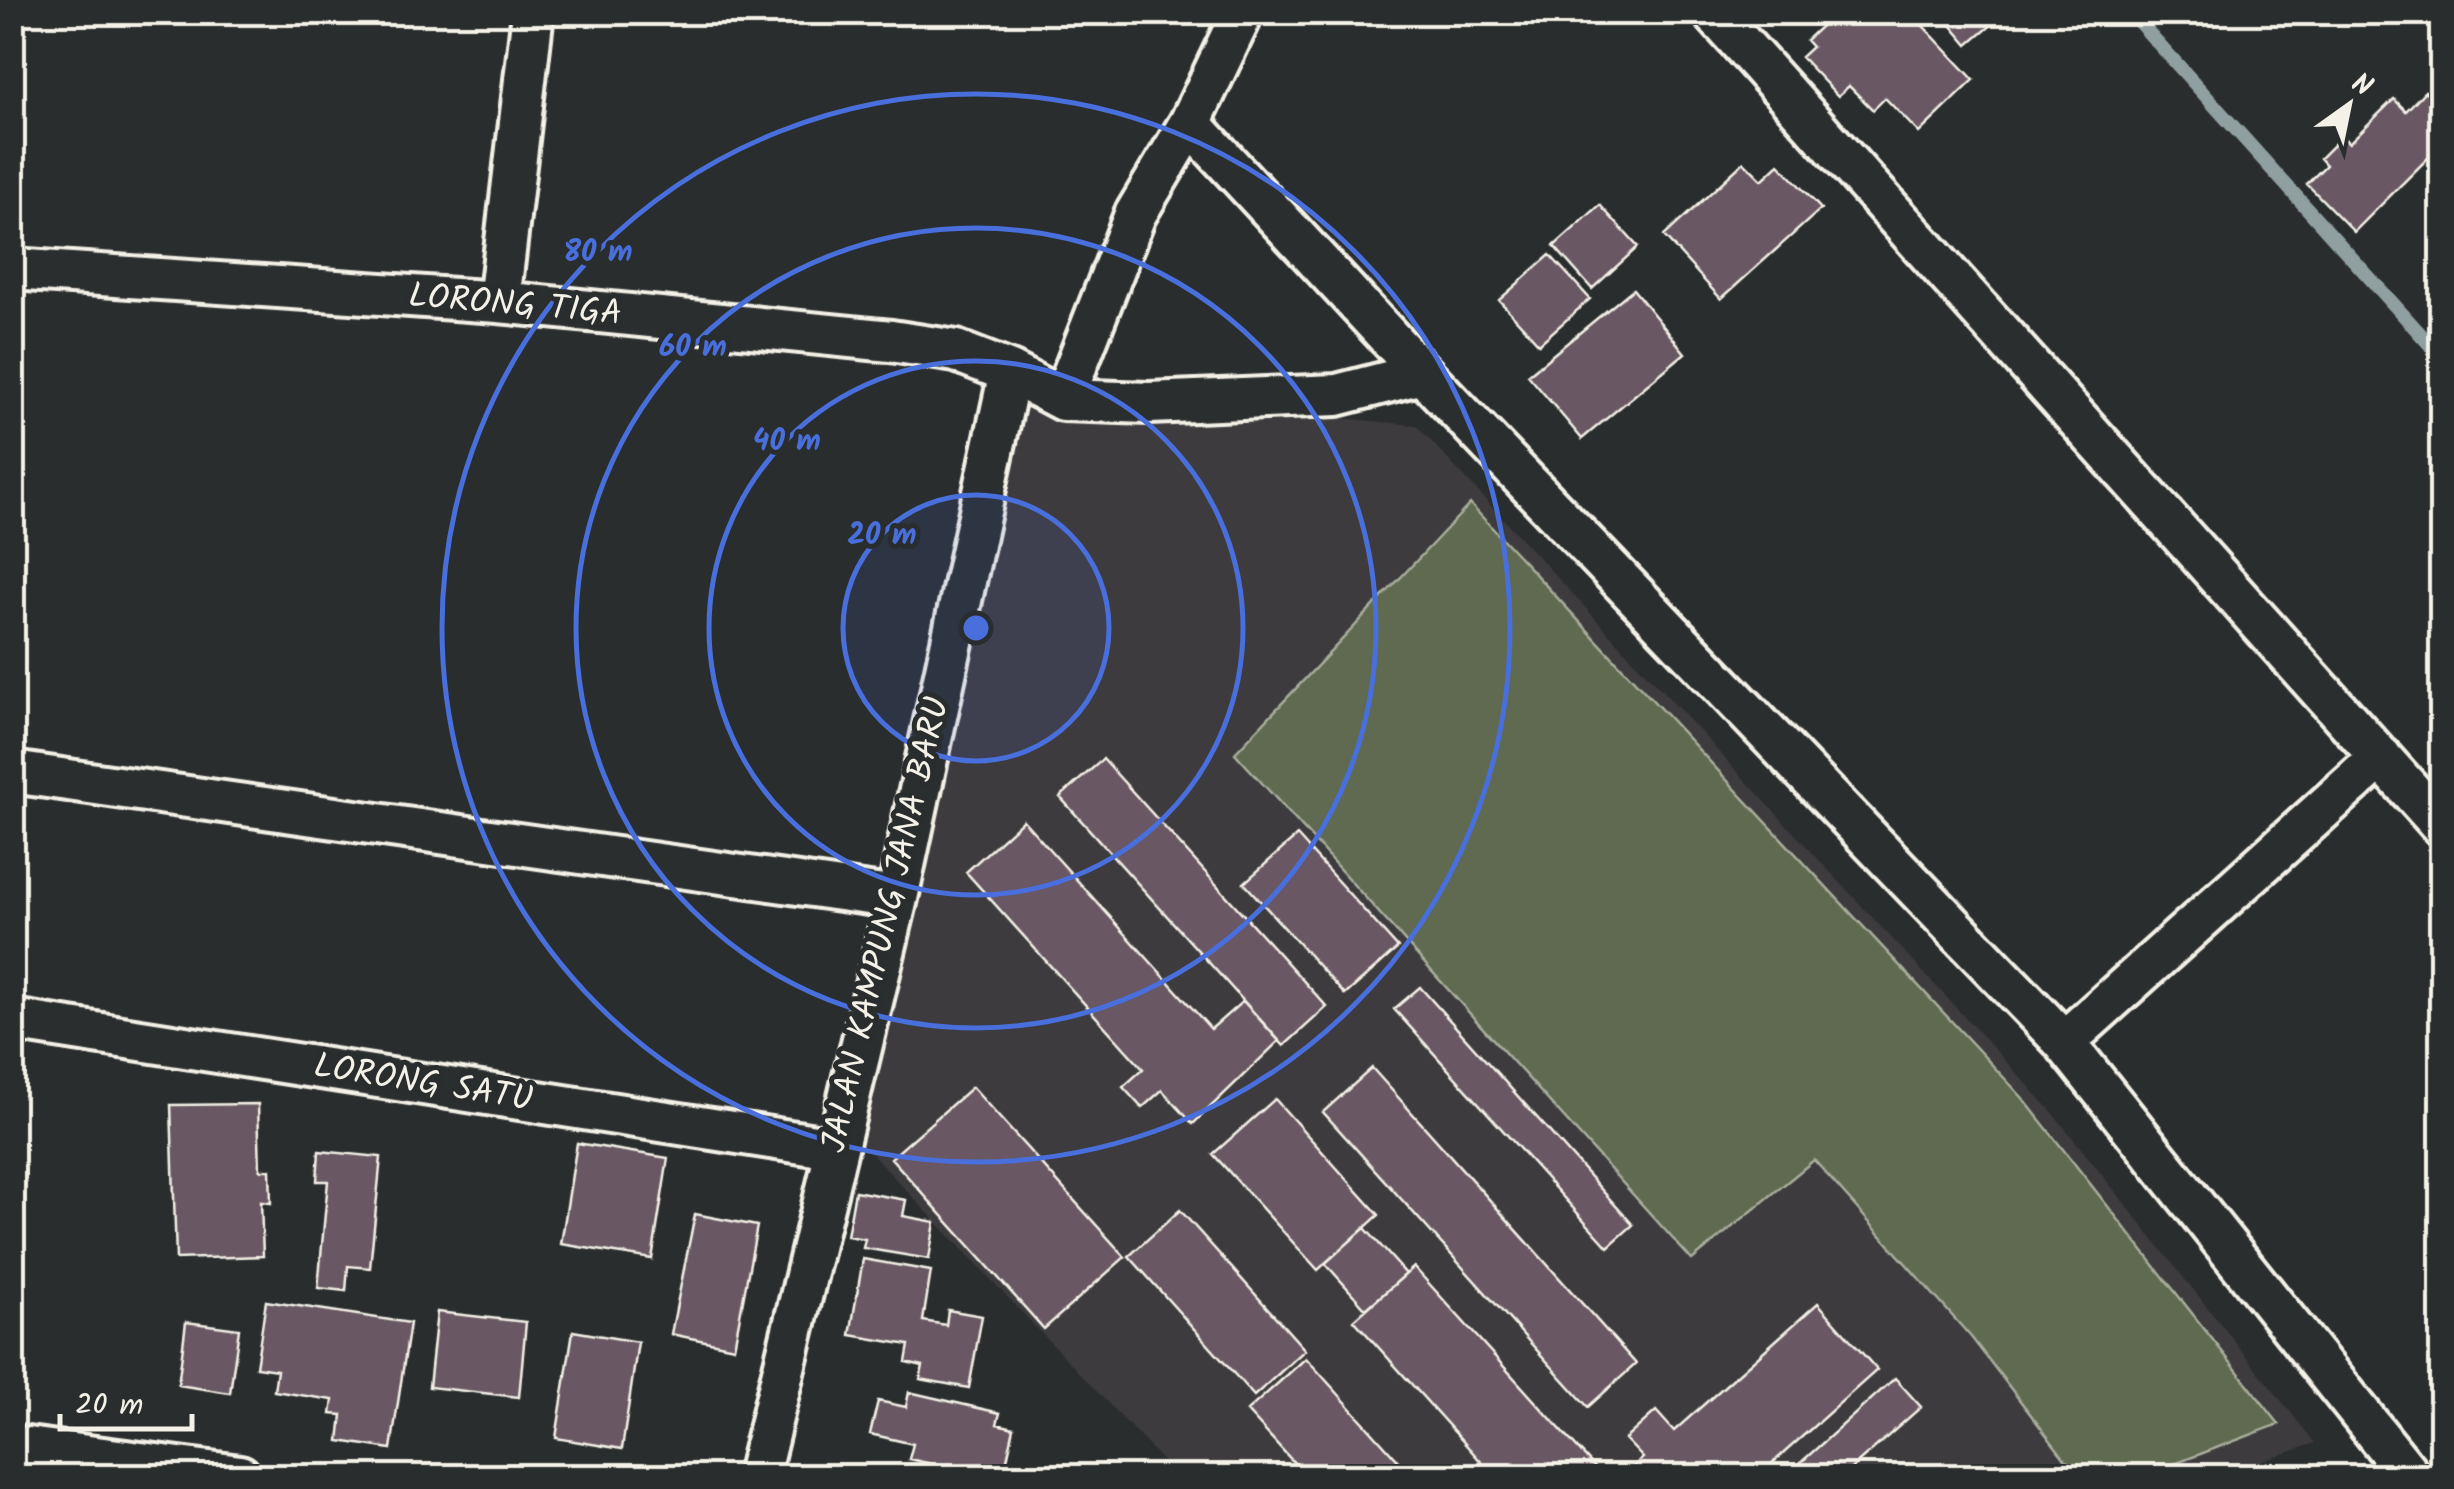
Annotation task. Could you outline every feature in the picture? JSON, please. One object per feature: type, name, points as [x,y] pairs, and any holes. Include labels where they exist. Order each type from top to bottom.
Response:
[{"type":"street","points":[[498,302],[532,12]]},
{"type":"street","points":[[1062,400],[1135,215],[1190,124],[1243,12]]},
{"type":"street","points":[[1713,12],[2442,826]]},
{"type":"street","points":[[1190,124],[2064,1042],[2410,1476]]},
{"type":"street","name":"LORONG TIGA","points":[[12,269],[498,302],[891,341],[956,351],[1010,372],[1062,400],[1149,403],[1337,395],[1422,372]]},
{"type":"street","name":"JALAN KAMPUNG JANA BARU","points":[[758,1476],[897,898],[1010,372]]},
{"type":"street","points":[[2064,1042],[2381,757]]},
{"type":"street","points":[[12,772],[897,898]]},
{"type":"street","name":"LORONG SATU","points":[[12,1020],[834,1148]]},
{"type":"street","points":[[12,1446],[240,1476]]},
{"type":"shaded area","points":[[1029,390],[1416,425],[2049,1108],[2315,1443],[2221,1476],[1177,1476],[853,1134]]},
{"type":"green space","points":[[1470,504],[2022,1097],[2279,1424],[2143,1476],[2078,1476],[1971,1337],[1814,1160],[1692,1260],[1235,753]]},
{"type":"building","points":[[1836,12],[1910,12],[1974,80],[1919,133],[1885,98],[1873,110],[1849,86],[1838,96],[1801,57],[1812,47],[1806,40]]},
{"type":"building","points":[[1940,12],[2007,12],[1968,45]]},
{"type":"building","points":[[2425,91],[2442,107],[2442,156],[2433,153],[2354,232],[2307,184],[2326,165],[2320,158],[2342,136],[2349,143],[2394,99],[2406,111]]},
{"type":"building","points":[[1744,162],[1762,180],[1779,164],[1821,209],[1721,299],[1664,236]]},
{"type":"building","points":[[1600,205],[1638,247],[1592,289],[1554,246]]},
{"type":"building","points":[[1550,255],[1590,299],[1539,344],[1499,300]]},
{"type":"building","points":[[1633,289],[1685,353],[1582,439],[1528,375]]},
{"type":"building","points":[[1103,759],[1327,1007],[1284,1046],[1060,797]]},
{"type":"building","points":[[1023,820],[1211,1029],[1243,1001],[1279,1041],[1193,1124],[1162,1090],[1142,1108],[1123,1087],[1143,1069],[966,872]]},
{"type":"building","points":[[1297,836],[1398,948],[1345,995],[1244,883]]},
{"type":"building","points":[[1420,987],[1633,1225],[1608,1247],[1394,1009]]},
{"type":"building","points":[[1372,1068],[1636,1364],[1588,1407],[1323,1112]]},
{"type":"building","points":[[972,1087],[1125,1257],[1044,1329],[891,1158]]},
{"type":"building","points":[[1275,1099],[1379,1215],[1318,1270],[1213,1154]]},
{"type":"building","points":[[258,1104],[260,1170],[270,1170],[271,1203],[261,1202],[263,1256],[176,1259],[171,1105]]},
{"type":"building","points":[[577,1143],[668,1158],[652,1259],[561,1244]]},
{"type":"building","points":[[319,1151],[381,1157],[370,1268],[348,1266],[346,1291],[318,1288],[328,1181],[317,1181]]},
{"type":"building","points":[[855,1191],[906,1200],[903,1216],[935,1222],[929,1259],[863,1248],[865,1239],[847,1236]]},
{"type":"building","points":[[1180,1210],[1305,1350],[1254,1396],[1129,1256]]},
{"type":"building","points":[[695,1214],[757,1226],[734,1347],[671,1334]]},
{"type":"building","points":[[1365,1228],[1406,1274],[1366,1309],[1325,1263]]},
{"type":"building","points":[[863,1259],[931,1271],[923,1321],[946,1325],[948,1310],[982,1316],[969,1388],[920,1379],[923,1366],[906,1362],[909,1345],[850,1335]]},
{"type":"building","points":[[1414,1267],[1597,1470],[1590,1476],[1494,1476],[1354,1320]]},
{"type":"building","points":[[266,1301],[410,1323],[391,1449],[339,1441],[342,1415],[331,1414],[333,1400],[274,1391],[277,1370],[256,1367]]},
{"type":"building","points":[[1818,1303],[1877,1370],[1758,1476],[1623,1476],[1643,1458],[1625,1439],[1656,1411],[1674,1431]]},
{"type":"building","points":[[437,1312],[526,1322],[519,1397],[429,1387]]},
{"type":"building","points":[[186,1322],[239,1329],[230,1393],[178,1385]]},
{"type":"building","points":[[573,1331],[638,1342],[622,1449],[556,1438]]},
{"type":"building","points":[[1306,1358],[1412,1476],[1306,1476],[1247,1411]]},
{"type":"building","points":[[1895,1378],[1921,1407],[1843,1476],[1808,1476],[1798,1465]]},
{"type":"building","points":[[909,1392],[1000,1413],[997,1424],[1014,1428],[1005,1469],[988,1465],[986,1476],[909,1459],[913,1444],[870,1434],[878,1401],[906,1407]]},
{"type":"waterway","points":[[2130,12],[2442,358]]}]
